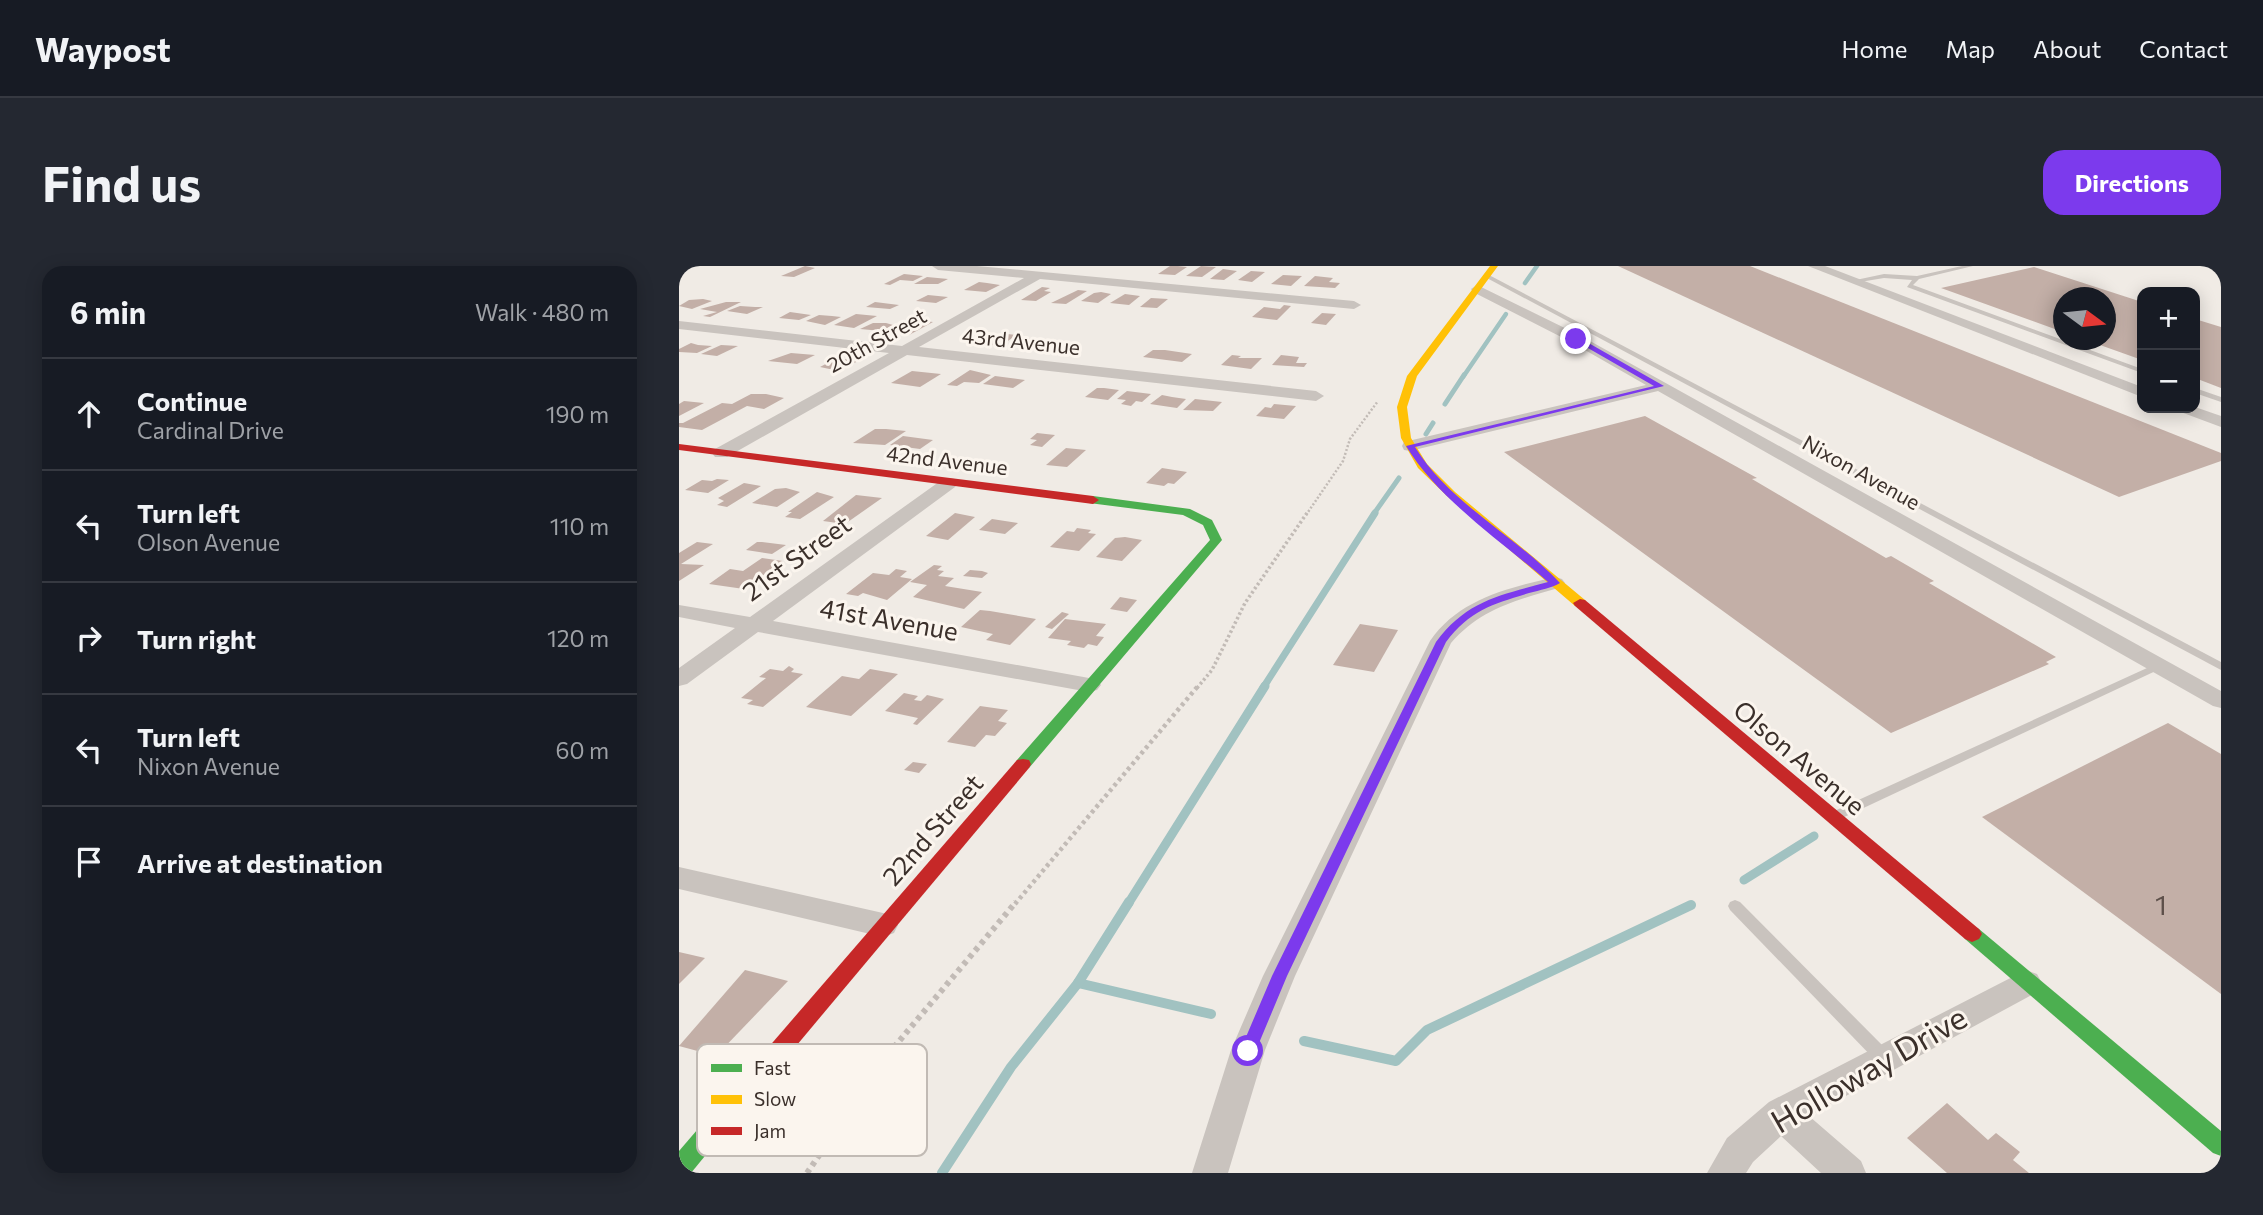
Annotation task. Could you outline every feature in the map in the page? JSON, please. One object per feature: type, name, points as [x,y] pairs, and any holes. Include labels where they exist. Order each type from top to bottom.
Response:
[{"type":"street","points":[[938,266],[1354,305]]},
{"type":"street","name":"20th Street","points":[[721,453],[1053,266]]},
{"type":"street","points":[[1814,266],[2137,389]]},
{"type":"street","name":"Olson Avenue","points":[[1486,277],[1412,376],[1402,407],[1406,438],[1422,466],[1555,583],[2221,1145]]},
{"type":"street","name":"Nixon Avenue","points":[[1486,277],[1576,339],[2221,701]]},
{"type":"street","name":"43rd Avenue","points":[[679,325],[1316,396]]},
{"type":"street","points":[[1410,446],[1661,386]]},
{"type":"street","points":[[2198,413],[2221,422]]},
{"type":"street","name":"42nd Avenue","points":[[680,448],[1186,512],[1208,523]]},
{"type":"street","name":"21st Street","points":[[679,679],[949,483]]},
{"type":"street","name":"22nd Street","points":[[784,1044],[1216,540],[1208,523]]},
{"type":"street","points":[[1210,1173],[1248,1051],[1279,976],[1441,642],[1454,625],[1470,611],[1492,601],[1555,583]]},
{"type":"street","name":"41st Avenue","points":[[679,611],[1089,685]]},
{"type":"street","points":[[679,878],[883,925]]},
{"type":"street","name":"Holloway Drive","points":[[1725,1173],[1740,1150],[1781,1113],[2026,983]]},
{"type":"street","points":[[1781,1113],[1848,1173]]},
{"type":"street","name":"22nd Street","points":[[679,1169],[697,1147]]},
{"type":"lane","points":[[1854,281],[1884,276],[1917,278],[1970,266]]},
{"type":"lane","points":[[1486,277],[2221,667]]},
{"type":"lane","points":[[1917,278],[1909,286],[2137,369]]},
{"type":"lane","points":[[2200,392],[2221,400]]},
{"type":"lane","points":[[1832,818],[2158,666]]},
{"type":"lane","points":[[1735,906],[1884,1059]]},
{"type":"path","points":[[897,1044],[1212,670],[1245,603],[1343,461],[1350,439],[1382,396]]},
{"type":"path","points":[[807,1173],[819,1156]]},
{"type":"building","points":[[805,266],[815,268],[794,277],[781,276]]},
{"type":"building","points":[[1170,266],[1187,267],[1175,275],[1158,274]]},
{"type":"building","points":[[1201,266],[1216,267],[1202,277],[1186,276]]},
{"type":"building","points":[[1618,266],[1750,266],[2221,453],[2221,461],[2119,497]]},
{"type":"building","points":[[2034,267],[2096,287],[2053,287],[2053,328],[1941,288]]},
{"type":"building","points":[[1223,269],[1237,271],[1224,280],[1210,279]]},
{"type":"building","points":[[1251,271],[1265,272],[1252,282],[1238,280]]},
{"type":"building","points":[[904,274],[923,276],[913,281],[900,280],[890,285],[884,284]]},
{"type":"building","points":[[1283,275],[1302,276],[1291,286],[1271,284]]},
{"type":"building","points":[[1315,276],[1333,278],[1329,282],[1340,283],[1335,288],[1304,286]]},
{"type":"building","points":[[927,277],[948,279],[938,284],[914,284]]},
{"type":"building","points":[[979,282],[1000,285],[986,292],[964,290]]},
{"type":"building","points":[[1042,287],[1050,288],[1044,291],[1051,292],[1036,301],[1021,300]]},
{"type":"building","points":[[1078,290],[1087,291],[1066,304],[1051,303]]},
{"type":"building","points":[[1094,293],[1111,294],[1098,303],[1081,301]]},
{"type":"building","points":[[1125,294],[1140,296],[1129,305],[1110,303]]},
{"type":"building","points":[[2116,294],[2137,300],[2137,358],[2114,350]]},
{"type":"building","points":[[928,295],[948,297],[936,303],[916,301]]},
{"type":"building","points":[[1151,298],[1168,299],[1157,308],[1140,307]]},
{"type":"building","points":[[689,300],[712,301],[692,309],[679,306]]},
{"type":"building","points":[[726,302],[741,302],[710,317],[703,316],[717,312],[700,309]]},
{"type":"building","points":[[875,302],[899,305],[890,309],[866,307]]},
{"type":"building","points":[[1284,305],[1291,306],[1277,320],[1252,317],[1264,307],[1280,309]]},
{"type":"building","points":[[740,306],[763,307],[747,314],[727,311]]},
{"type":"building","points":[[790,312],[811,315],[799,320],[779,318]]},
{"type":"building","points":[[1322,313],[1336,314],[1326,325],[1311,323]]},
{"type":"building","points":[[856,314],[877,316],[854,328],[834,325]]},
{"type":"building","points":[[819,315],[841,317],[825,325],[806,321]]},
{"type":"building","points":[[910,319],[933,322],[909,335],[890,330]]},
{"type":"building","points":[[2200,321],[2221,327],[2221,388],[2200,380]]},
{"type":"building","points":[[873,323],[893,325],[882,331],[860,329]]},
{"type":"building","points":[[997,335],[1017,335],[1000,346],[983,344]]},
{"type":"building","points":[[1024,338],[1045,340],[1033,348],[1012,346]]},
{"type":"building","points":[[1053,341],[1074,343],[1062,352],[1041,349]]},
{"type":"building","points":[[691,343],[712,346],[697,353],[679,352],[679,349]]},
{"type":"building","points":[[721,345],[738,346],[717,356],[701,354]]},
{"type":"building","points":[[1153,350],[1192,354],[1182,362],[1143,357]]},
{"type":"building","points":[[791,353],[815,355],[797,364],[768,361]]},
{"type":"building","points":[[1232,355],[1241,356],[1238,358],[1262,358],[1251,369],[1221,365]]},
{"type":"building","points":[[1281,355],[1299,357],[1296,363],[1307,363],[1304,367],[1272,365]]},
{"type":"building","points":[[837,358],[860,360],[839,371],[820,367]]},
{"type":"building","points":[[970,370],[991,375],[979,383],[947,385]]},
{"type":"building","points":[[912,371],[941,374],[920,387],[891,383]]},
{"type":"building","points":[[995,376],[1025,380],[1013,388],[983,384]]},
{"type":"building","points":[[1097,388],[1119,390],[1108,400],[1085,397]]},
{"type":"building","points":[[1127,391],[1151,394],[1142,402],[1136,401],[1131,406],[1121,404],[1126,400],[1117,399]]},
{"type":"building","points":[[751,394],[784,398],[764,409],[747,406],[702,430],[679,427],[679,423],[722,403],[732,404]]},
{"type":"building","points":[[1162,395],[1186,399],[1177,408],[1150,404]]},
{"type":"building","points":[[1195,399],[1222,402],[1213,411],[1183,410]]},
{"type":"building","points":[[684,401],[704,403],[679,416],[679,404]]},
{"type":"building","points":[[1274,404],[1296,406],[1284,419],[1256,416],[1265,407],[1271,408]]},
{"type":"building","points":[[1645,416],[1757,478],[1752,479],[1886,558],[1891,556],[1934,581],[1929,583],[2056,657],[2046,662],[2049,664],[1891,733],[1504,452]]},
{"type":"building","points":[[875,429],[906,431],[885,445],[853,443]]},
{"type":"building","points":[[1037,433],[1055,435],[1042,447],[1030,445],[1037,440],[1030,439]]},
{"type":"building","points":[[903,436],[933,440],[920,449],[890,445]]},
{"type":"building","points":[[1066,448],[1086,450],[1067,467],[1046,465]]},
{"type":"building","points":[[1162,468],[1187,472],[1174,484],[1168,483],[1164,486],[1146,483]]},
{"type":"building","points":[[702,480],[729,480],[708,493],[685,490]]},
{"type":"building","points":[[744,483],[761,486],[727,507],[717,505],[724,501],[718,498]]},
{"type":"building","points":[[786,488],[800,492],[777,507],[752,503],[775,489]]},
{"type":"building","points":[[817,492],[834,497],[800,519],[785,517],[792,512],[788,512]]},
{"type":"building","points":[[856,495],[882,498],[845,524],[823,521]]},
{"type":"building","points":[[955,513],[975,517],[948,540],[926,536]]},
{"type":"building","points":[[992,519],[1018,523],[1005,534],[979,530]]},
{"type":"building","points":[[1077,528],[1091,530],[1088,533],[1096,534],[1079,551],[1050,547],[1067,531],[1074,532]]},
{"type":"building","points":[[1115,538],[1142,540],[1122,561],[1096,557]]},
{"type":"building","points":[[697,542],[713,544],[681,564],[704,565],[679,581],[679,553]]},
{"type":"building","points":[[757,542],[786,545],[772,554],[746,550]]},
{"type":"building","points":[[762,558],[783,561],[744,589],[709,584],[730,569],[743,571]]},
{"type":"building","points":[[934,565],[942,566],[937,570],[944,571],[938,576],[954,578],[945,586],[982,592],[964,609],[913,597],[927,585],[910,582]]},
{"type":"building","points":[[896,569],[907,571],[900,577],[912,579],[887,600],[863,593],[858,596],[846,594],[873,573],[889,575]]},
{"type":"building","points":[[970,570],[988,573],[982,578],[963,576]]},
{"type":"building","points":[[1120,597],[1137,600],[1127,612],[1110,609]]},
{"type":"building","points":[[980,610],[1036,619],[1010,645],[986,640],[993,634],[961,627]]},
{"type":"building","points":[[1062,612],[1069,614],[1052,629],[1045,627]]},
{"type":"building","points":[[1065,619],[1106,624],[1096,636],[1104,637],[1097,646],[1088,644],[1084,648],[1067,645],[1071,641],[1048,638]]},
{"type":"building","points":[[1360,624],[1398,630],[1374,672],[1333,665]]},
{"type":"building","points":[[789,666],[794,669],[791,672],[803,674],[763,707],[747,704],[753,700],[741,698],[766,678],[759,677],[770,669],[783,671]]},
{"type":"building","points":[[870,669],[898,674],[851,716],[806,707],[842,676],[859,679]]},
{"type":"building","points":[[904,693],[918,696],[914,700],[921,701],[927,695],[944,699],[917,725],[913,724],[918,718],[885,711]]},
{"type":"building","points":[[980,706],[1008,710],[998,721],[1007,723],[995,736],[986,735],[975,747],[947,742]]},
{"type":"building","points":[[2168,723],[2221,754],[2221,994],[1982,817]]},
{"type":"building","points":[[913,762],[927,764],[919,773],[904,770]]},
{"type":"building","points":[[679,952],[705,958],[679,984]]},
{"type":"building","points":[[745,970],[788,981],[728,1044],[697,1044],[697,1051],[679,1046]]},
{"type":"building","points":[[1947,1103],[1988,1140],[1996,1133],[2020,1152],[2013,1160],[2029,1173],[1947,1173],[1907,1138]]},
{"type":"waterway","points":[[1525,283],[1537,266]]},
{"type":"waterway","points":[[1463,377],[1506,314]]},
{"type":"waterway","points":[[1445,404],[1464,375]]},
{"type":"waterway","points":[[1426,434],[1433,423]]},
{"type":"waterway","points":[[1373,515],[1399,478]]},
{"type":"waterway","points":[[1263,688],[1375,513]]},
{"type":"waterway","points":[[1128,904],[1265,686]]},
{"type":"waterway","points":[[1744,880],[1814,836]]},
{"type":"waterway","points":[[1078,983],[1129,902]]},
{"type":"waterway","points":[[1304,1041],[1396,1061],[1427,1030],[1691,905]]},
{"type":"waterway","points":[[942,1173],[1011,1067],[1078,983]]},
{"type":"waterway","points":[[1078,983],[1211,1014]]},
{"type":"traffic: fast","points":[[1023,764],[1216,540],[1208,523],[1186,512],[1093,500]]},
{"type":"traffic: fast","points":[[1972,934],[2221,1145]]},
{"type":"traffic: fast","points":[[679,1169],[697,1148]]},
{"type":"traffic: slow","points":[[1494,266],[1412,376],[1402,407],[1406,438],[1422,466],[1451,494],[1580,603]]},
{"type":"traffic: jam","points":[[679,447],[1093,500]]},
{"type":"traffic: jam","points":[[1580,603],[1972,934]]},
{"type":"traffic: jam","points":[[785,1044],[1023,764]]},
{"type":"route","points":[[1248,1051],[1279,976],[1441,642],[1454,625],[1470,611],[1492,601],[1555,583],[1451,494],[1422,466],[1410,446],[1661,386],[1576,339]]}]
